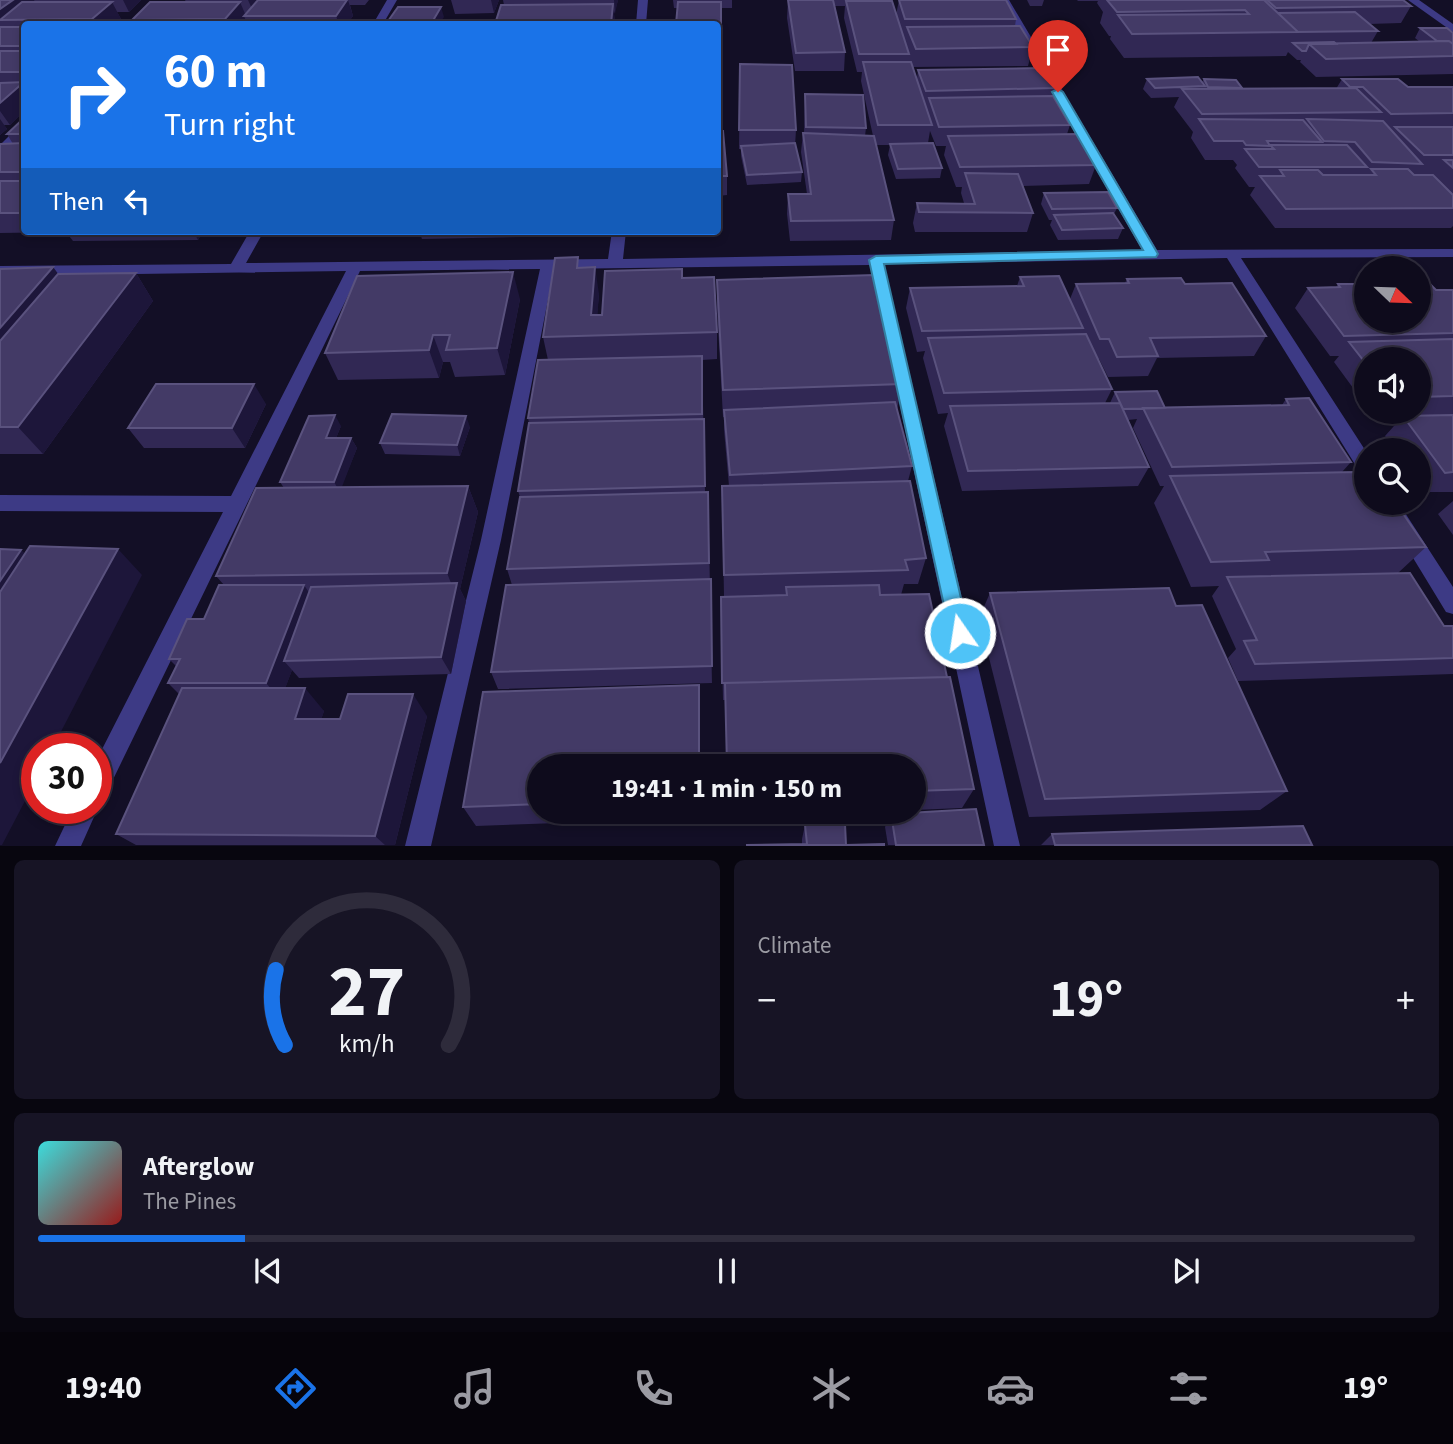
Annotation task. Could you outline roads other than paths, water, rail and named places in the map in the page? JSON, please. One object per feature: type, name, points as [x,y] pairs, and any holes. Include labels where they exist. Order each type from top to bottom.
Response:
[{"type":"street","points":[[380,21],[392,0]]},
{"type":"street","points":[[641,21],[643,0]]},
{"type":"street","points":[[1004,0],[1152,254]]},
{"type":"street","points":[[1413,0],[1453,29]]},
{"type":"street","points":[[0,152],[21,131]]},
{"type":"street","points":[[235,269],[255,235]]},
{"type":"street","points":[[615,263],[618,235]]},
{"type":"street","points":[[0,271],[1152,254],[1453,253]]},
{"type":"street","points":[[1232,255],[1354,448]]},
{"type":"street","points":[[876,260],[1007,845]]},
{"type":"street","points":[[418,845],[485,565],[548,263]]},
{"type":"street","points":[[112,755],[355,267]]},
{"type":"street","points":[[0,503],[237,504]]},
{"type":"street","points":[[1396,515],[1453,605]]},
{"type":"street","points":[[67,845],[78,824]]}]
